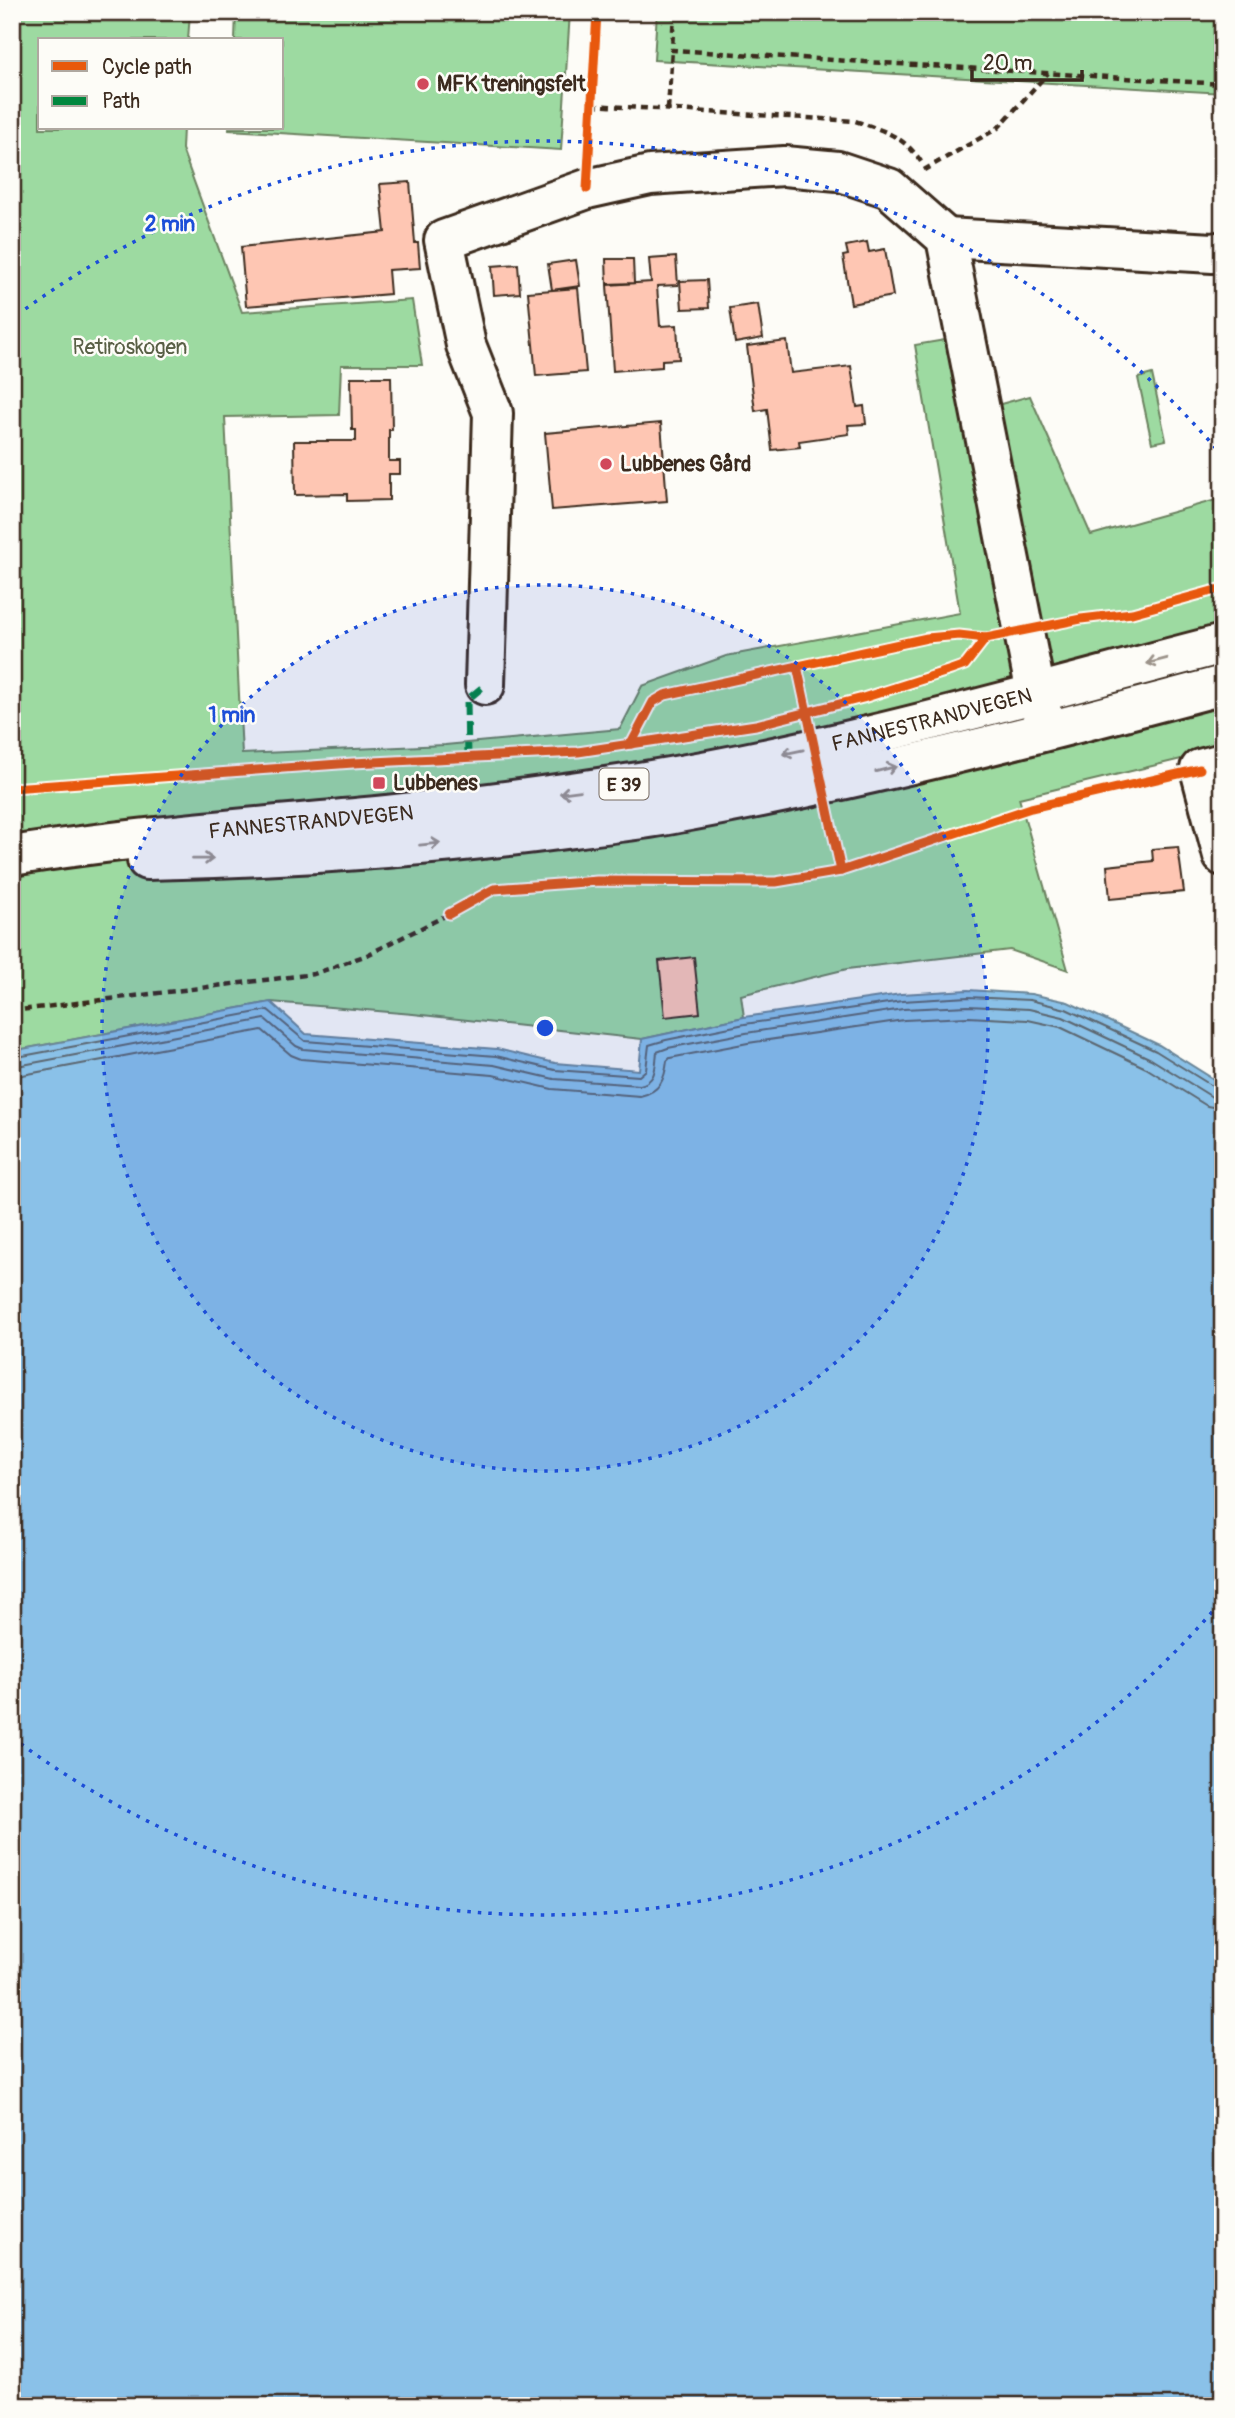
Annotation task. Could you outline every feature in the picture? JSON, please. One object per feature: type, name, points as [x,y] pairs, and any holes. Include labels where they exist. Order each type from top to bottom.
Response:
[{"type":"main road","points":[[485,685],[494,413],[466,345],[444,240],[587,189],[649,175],[784,166],[838,171],[889,188],[946,238],[1036,693],[1047,732]]},
{"type":"main road","points":[[946,238],[1213,253],[1223,251]]},
{"type":"main road","name":"FANNESTRANDVEGEN","points":[[12,856],[206,831],[513,800],[642,781],[896,730],[1223,644]]},
{"type":"main road","name":"FANNESTRANDVEGEN","points":[[12,863],[219,859],[365,851],[517,836],[675,814],[812,787],[1047,732],[1223,685]]},
{"type":"main road","points":[[1223,763],[1200,769],[1223,856]]},
{"type":"path","points":[[668,109],[674,12]]},
{"type":"path","points":[[672,50],[1223,84]]},
{"type":"path","points":[[889,188],[998,128],[1048,74]]},
{"type":"path","points":[[591,117],[593,92]]},
{"type":"path","points":[[592,105],[855,121],[886,131],[911,146],[926,170]]},
{"type":"path","points":[[12,1011],[314,974],[367,955],[460,908]]},
{"type":"green space","name":"Retiroskogen","points":[[12,12],[190,12],[188,38],[38,38],[38,130],[183,130],[182,149],[242,312],[412,300],[422,365],[341,365],[339,415],[225,417],[242,754],[445,745],[620,729],[642,686],[726,656],[960,613],[915,345],[975,335],[997,405],[1030,396],[1091,535],[1223,498],[1223,749],[1019,798],[1068,970],[1010,950],[847,969],[741,995],[744,1017],[642,1039],[413,1014],[271,1002],[12,1051]]},
{"type":"green space","name":"MFK treningsfelt","points":[[236,12],[570,12],[561,150],[229,130],[284,130],[284,38],[235,38]]},
{"type":"green space","points":[[657,12],[1223,12],[1223,93],[654,60]]},
{"type":"green space","points":[[1152,374],[1166,440],[1152,443],[1138,378]]},
{"type":"water","points":[[968,990],[1031,994],[1068,1002],[1159,1045],[1223,1085],[1223,2406],[12,2406],[12,1051],[271,1002],[306,1034],[497,1049],[555,1063],[639,1070],[642,1039],[744,1017],[901,994]]},
{"type":"building","points":[[410,182],[420,268],[388,270],[390,294],[246,306],[241,247],[385,232],[380,184]]},
{"type":"building","points":[[867,242],[869,252],[885,249],[893,296],[851,304],[843,256],[848,255],[846,246]]},
{"type":"building","points":[[676,257],[678,285],[657,286],[660,326],[677,325],[679,359],[662,360],[662,367],[613,371],[607,285],[651,282],[649,259]]},
{"type":"building","points":[[606,259],[633,259],[634,283],[607,284]]},
{"type":"building","points":[[576,260],[580,286],[552,290],[548,264]]},
{"type":"building","points":[[518,264],[520,293],[494,295],[492,266]]},
{"type":"building","points":[[707,280],[709,308],[682,309],[680,281]]},
{"type":"building","points":[[578,288],[586,372],[536,376],[528,292]]},
{"type":"building","points":[[758,304],[763,338],[735,343],[730,308]]},
{"type":"building","points":[[787,341],[791,373],[851,366],[857,407],[864,406],[866,424],[848,425],[849,434],[799,441],[800,447],[772,450],[767,409],[755,411],[747,346]]},
{"type":"building","points":[[351,377],[391,377],[392,430],[389,430],[389,461],[400,461],[400,474],[389,474],[389,500],[347,501],[347,494],[295,495],[294,441],[356,441],[356,430],[352,430]]},
{"type":"building","points":[[661,423],[667,501],[552,510],[545,433]]},
{"type":"building","points":[[1178,847],[1184,892],[1110,899],[1107,866],[1153,861],[1152,849]]},
{"type":"building","points":[[694,957],[700,1013],[665,1017],[659,961]]},
{"type":"marked path","points":[[468,758],[467,700],[485,685]]},
{"type":"cycle path","points":[[587,189],[597,12]]},
{"type":"cycle path","points":[[12,788],[353,763],[578,752],[756,725],[863,698],[965,665],[986,638],[1081,619],[1132,613],[1223,588]]},
{"type":"cycle path","points":[[631,744],[653,702],[665,695],[927,638],[959,635],[986,638]]},
{"type":"cycle path","points":[[797,666],[841,871]]},
{"type":"cycle path","points":[[449,914],[494,889],[597,881],[776,882],[841,871],[1031,808],[1200,769]]},
{"type":"place","name":"MFK treningsfelt","points":[[423,84]]},
{"type":"place","name":"Lubbenes Gård","points":[[606,464]]},
{"type":"place","name":"Lubbenes","points":[[379,783]]}]
